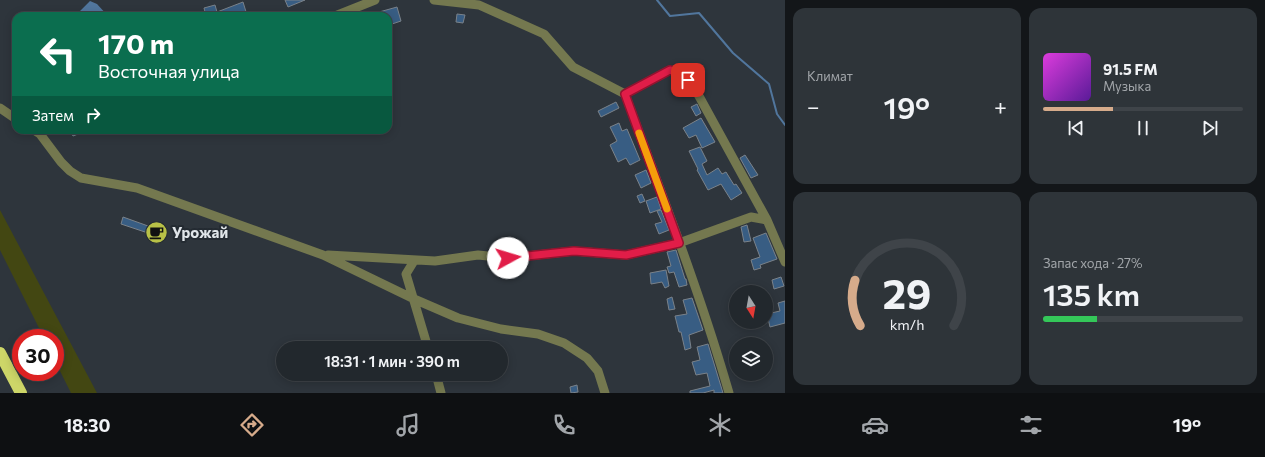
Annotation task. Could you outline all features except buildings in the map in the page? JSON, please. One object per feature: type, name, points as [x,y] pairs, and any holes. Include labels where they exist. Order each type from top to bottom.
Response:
[{"type":"highway","points":[[0,353],[21,393]]},
{"type":"street","points":[[345,12],[374,0]]},
{"type":"street","points":[[434,0],[479,6],[544,34],[573,67],[625,94],[718,355],[728,393]]},
{"type":"street","points":[[625,94],[670,70],[682,73],[694,87],[767,220],[785,262]]},
{"type":"street","points":[[0,108],[12,116]]},
{"type":"street","points":[[40,134],[61,162],[70,171],[81,178],[137,188],[323,254],[414,299],[458,318],[501,329],[538,334],[564,343],[587,358],[598,371],[604,389]]},
{"type":"street","points":[[323,254],[435,261],[478,255],[508,258],[574,251],[626,255],[679,243],[751,217],[767,220]]},
{"type":"street","points":[[414,260],[406,274],[426,341]]},
{"type":"street","points":[[438,381],[441,393]]},
{"type":"green space","points":[[0,210],[63,329],[40,329],[0,250]]},
{"type":"green space","points":[[64,331],[97,393],[71,393],[64,379]]},
{"type":"water","points":[[90,1],[97,4],[104,12],[79,12]]},
{"type":"waterway","points":[[657,0],[670,16],[699,13],[733,53],[769,84],[777,114],[785,125]]},
{"type":"slow traffic","points":[[639,133],[667,209]]},
{"type":"place","name":"Урожай","points":[[157,233]]},
{"type":"route","points":[[508,258],[574,251],[626,255],[679,243],[625,94],[670,70],[682,73],[688,80]]}]
